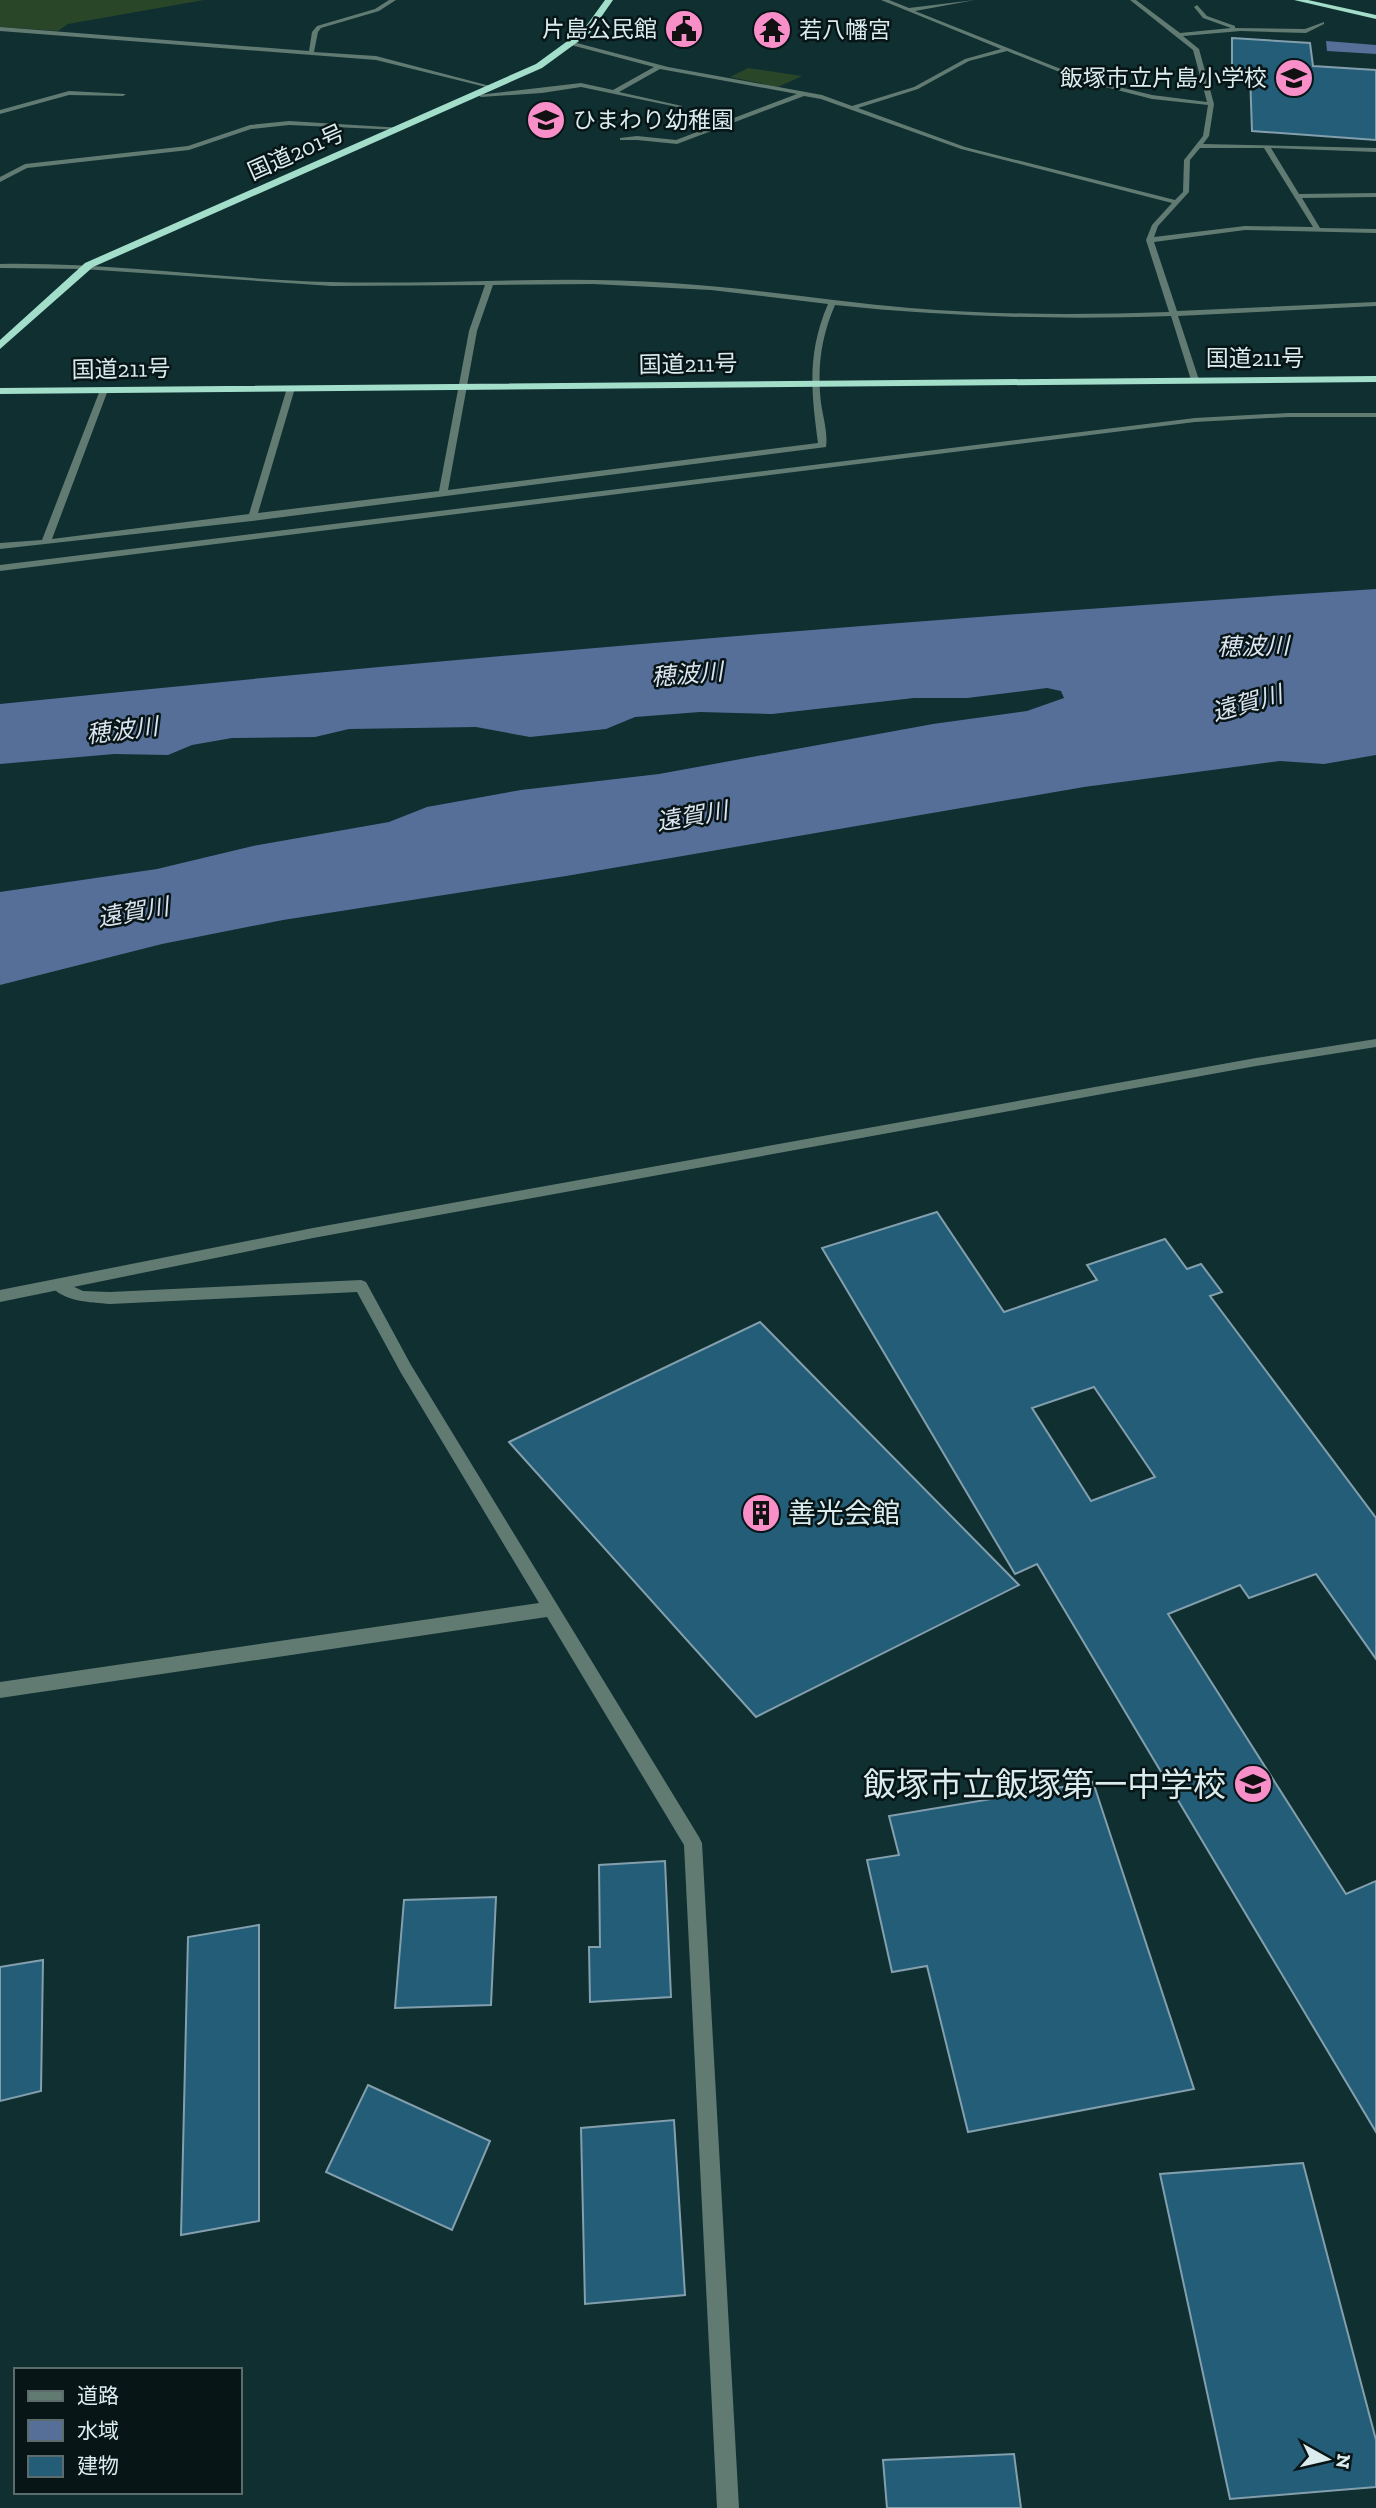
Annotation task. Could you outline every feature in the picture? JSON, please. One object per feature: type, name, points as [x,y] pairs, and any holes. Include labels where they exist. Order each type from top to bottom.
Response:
[{"type":"highway","name":"国道201号","points":[[0,346],[89,265],[539,66],[587,32],[609,0]]},
{"type":"highway","points":[[1298,0],[1376,17]]},
{"type":"highway","points":[[1325,0],[1376,11]]},
{"type":"highway","name":"国道211号","points":[[0,391],[1376,379]]},
{"type":"street","points":[[311,54],[315,32],[319,27],[377,10],[393,0]]},
{"type":"street","points":[[884,0],[1084,80],[1183,102],[1211,104]]},
{"type":"street","points":[[907,10],[972,0]]},
{"type":"street","points":[[1133,0],[1196,49],[1211,104],[1206,136],[1187,160],[1186,192],[1155,225],[1150,240],[1195,380]]},
{"type":"street","points":[[1197,7],[1206,17],[1241,29]]},
{"type":"street","points":[[1180,35],[1241,29],[1306,31],[1322,23]]},
{"type":"street","points":[[0,29],[376,58],[492,88]]},
{"type":"street","points":[[573,44],[657,67],[804,94],[854,107],[963,148],[1174,202]]},
{"type":"street","points":[[854,107],[916,88],[967,60],[1008,49]]},
{"type":"street","points":[[614,92],[657,67]]},
{"type":"street","points":[[475,95],[542,91],[571,85],[680,107]]},
{"type":"street","points":[[0,112],[69,93],[123,94]]},
{"type":"street","points":[[622,139],[645,135],[665,142],[677,142],[804,94]]},
{"type":"street","points":[[0,180],[25,166],[189,148],[250,127],[289,123],[400,128]]},
{"type":"street","points":[[1200,146],[1376,150]]},
{"type":"street","points":[[1266,146],[1317,228]]},
{"type":"street","points":[[1299,196],[1376,195]]},
{"type":"street","points":[[1150,240],[1245,228],[1376,230]]},
{"type":"street","points":[[0,266],[89,265],[330,284],[633,283],[951,313],[1174,316],[1376,304]]},
{"type":"street","points":[[443,493],[473,331],[490,282]]},
{"type":"street","points":[[0,546],[252,518],[822,445],[814,383],[816,343],[833,301]]},
{"type":"street","points":[[252,518],[291,388]]},
{"type":"street","points":[[47,542],[104,390]]},
{"type":"street","points":[[0,568],[1195,420],[1288,415],[1376,415]]},
{"type":"street","points":[[0,1296],[313,1233],[1376,1042]]},
{"type":"street","points":[[57,1285],[81,1296],[110,1298],[361,1286],[406,1369],[692,1843],[728,2508]]},
{"type":"street","points":[[0,1690],[551,1609]]},
{"type":"green space","points":[[0,0],[204,0],[68,24],[58,31],[0,27]]},
{"type":"green space","points":[[748,68],[802,76],[778,87],[730,77]]},
{"type":"water","points":[[1326,41],[1376,45],[1376,54],[1327,51]]},
{"type":"water","points":[[1376,589],[1376,755],[1324,764],[1280,761],[1084,787],[566,876],[283,920],[162,944],[0,985],[0,892],[157,869],[253,846],[389,822],[427,807],[521,790],[659,774],[933,724],[1027,711],[1064,698],[1061,691],[1047,688],[967,698],[914,698],[772,714],[700,712],[635,717],[606,729],[530,737],[476,727],[349,729],[315,737],[232,738],[192,745],[168,755],[114,754],[0,764],[0,704],[688,640]]},
{"type":"building","points":[[1232,38],[1310,43],[1313,66],[1376,70],[1376,140],[1252,131],[1250,74],[1232,70]]},
{"type":"building","points":[[937,1212],[1004,1312],[1097,1280],[1087,1265],[1165,1239],[1187,1269],[1201,1264],[1222,1292],[1210,1296],[1376,1518],[1376,1659],[1316,1574],[1249,1598],[1240,1585],[1168,1614],[1346,1894],[1376,1881],[1376,2132],[1037,1564],[1015,1574],[822,1248]],"holes":[[[1094,1387],[1155,1477],[1091,1501],[1032,1408]]]},
{"type":"building","name":"善光会館","points":[[760,1322],[1019,1585],[756,1717],[509,1442]]},
{"type":"building","points":[[1093,1782],[1194,2089],[968,2132],[927,1966],[892,1972],[867,1860],[899,1855],[889,1816]]},
{"type":"building","points":[[665,1861],[671,1997],[590,2002],[589,1947],[600,1947],[599,1865]]},
{"type":"building","points":[[496,1897],[491,2005],[395,2008],[404,1900]]},
{"type":"building","points":[[259,1925],[259,2221],[181,2235],[188,1937]]},
{"type":"building","points":[[43,1960],[41,2091],[0,2101],[0,1967]]},
{"type":"building","points":[[368,2085],[490,2141],[452,2230],[326,2172]]},
{"type":"building","points":[[674,2120],[685,2295],[585,2304],[581,2128]]},
{"type":"building","points":[[1303,2163],[1376,2440],[1376,2487],[1230,2499],[1160,2174]]},
{"type":"building","points":[[1014,2454],[1021,2508],[887,2508],[883,2460]]},
{"type":"place","name":"片島公民館","points":[[684,29]]},
{"type":"place","name":"若八幡宮","points":[[772,30]]},
{"type":"place","name":"飯塚市立片島小学校","points":[[1294,78]]},
{"type":"place","name":"ひまわり幼稚園","points":[[546,120]]},
{"type":"place","name":"善光会館","points":[[761,1513]]},
{"type":"place","name":"飯塚市立飯塚第一中学校","points":[[1253,1784]]},
{"type":"water label","name":"穂波川","points":[[1253,646]]},
{"type":"water label","name":"穂波川","points":[[687,674]]},
{"type":"water label","name":"遠賀川","points":[[1247,703]]},
{"type":"water label","name":"穂波川","points":[[122,730]]},
{"type":"water label","name":"遠賀川","points":[[692,816]]},
{"type":"water label","name":"遠賀川","points":[[133,912]]}]
